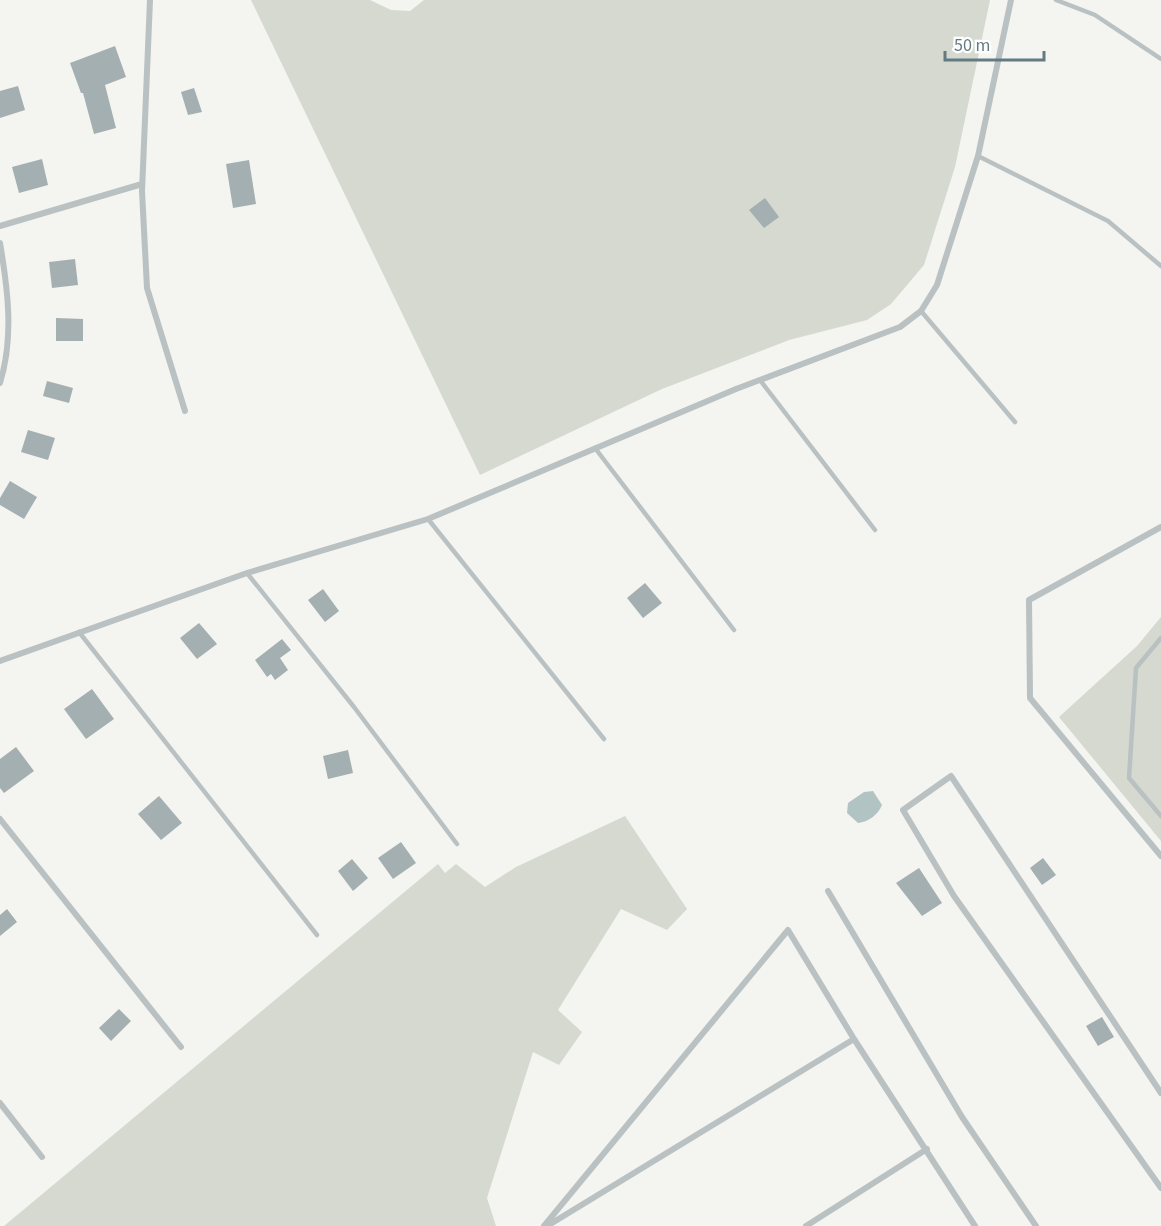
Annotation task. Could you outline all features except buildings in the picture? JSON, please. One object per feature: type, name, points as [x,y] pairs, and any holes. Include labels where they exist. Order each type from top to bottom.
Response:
[{"type":"street","points":[[150,0],[142,183],[147,288],[185,411]]},
{"type":"street","points":[[0,661],[247,573],[429,519],[760,380],[900,327],[921,311],[937,285],[978,156],[1011,0]]},
{"type":"street","points":[[0,226],[142,183]]},
{"type":"street","points":[[0,243],[9,293],[7,360],[0,383]]},
{"type":"street","points":[[1161,527],[1029,600],[1029,611],[1030,698],[1161,856]]},
{"type":"street","points":[[1161,1093],[951,776],[903,810],[954,896],[1161,1188]]},
{"type":"street","points":[[0,819],[181,1047]]},
{"type":"street","points":[[828,891],[963,1117],[1036,1226]]},
{"type":"street","points":[[545,1226],[788,930],[854,1039],[975,1226]]},
{"type":"street","points":[[545,1226],[854,1039]]},
{"type":"street","points":[[0,1103],[42,1157]]},
{"type":"street","points":[[806,1226],[927,1149]]},
{"type":"lane","points":[[1056,0],[1095,15],[1161,59]]},
{"type":"lane","points":[[978,156],[1108,221],[1161,266]]},
{"type":"lane","points":[[921,311],[1015,422]]},
{"type":"lane","points":[[760,380],[875,530]]},
{"type":"lane","points":[[595,448],[734,630]]},
{"type":"lane","points":[[429,519],[604,739]]},
{"type":"lane","points":[[247,573],[354,707],[458,844]]},
{"type":"lane","points":[[79,632],[317,935]]},
{"type":"lane","points":[[1161,638],[1136,668],[1129,778],[1161,816]]},
{"type":"shaded area","points":[[251,0],[370,0],[391,10],[410,11],[424,0],[990,0],[955,167],[924,265],[891,304],[867,320],[789,340],[662,389],[480,475]]},
{"type":"shaded area","points":[[1161,617],[1161,841],[1059,717],[1137,646]]},
{"type":"shaded area","points":[[873,791],[882,805],[872,817],[858,823],[847,813],[848,803],[864,792]]},
{"type":"shaded area","points":[[625,816],[687,909],[667,930],[621,909],[558,1010],[582,1032],[559,1065],[533,1052],[487,1198],[496,1226],[4,1226],[438,864],[445,873],[456,864],[485,887],[516,867]]}]
